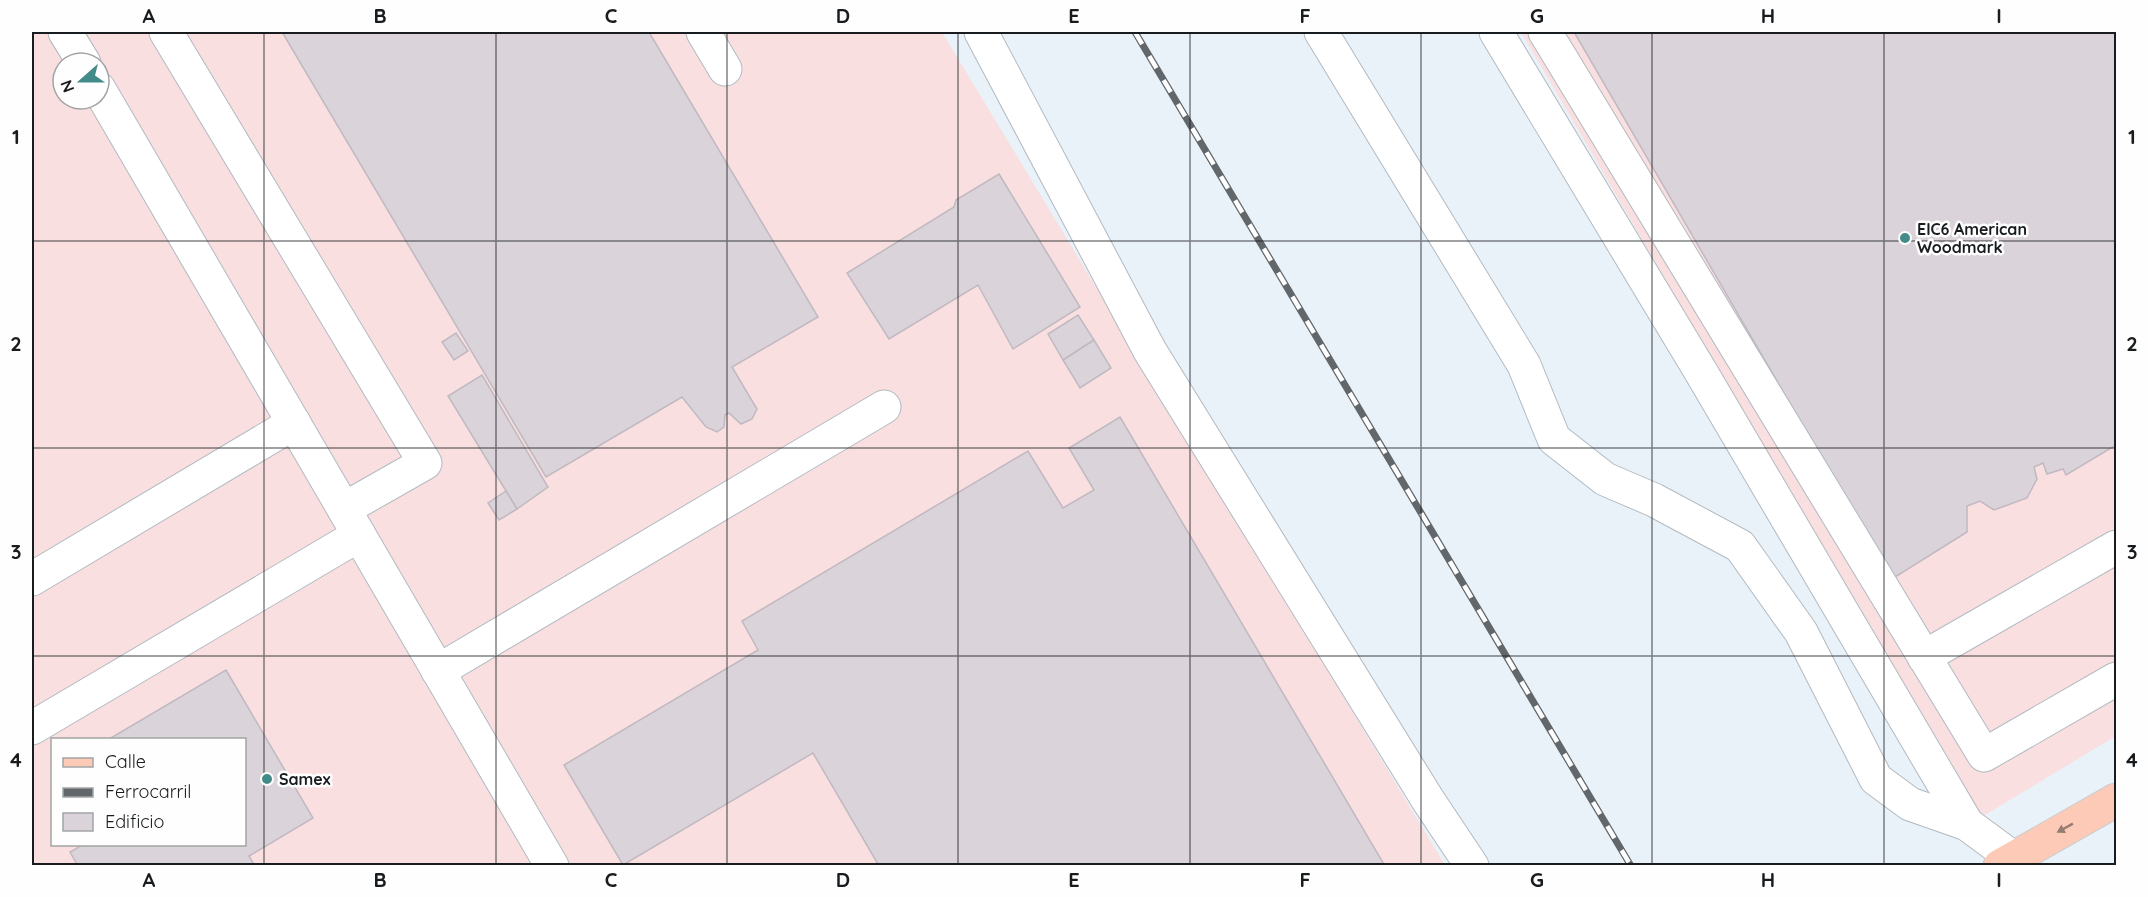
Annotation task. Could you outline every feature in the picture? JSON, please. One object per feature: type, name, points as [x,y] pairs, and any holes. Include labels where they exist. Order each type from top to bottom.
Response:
[{"type":"main road","points":[[2006,862],[2116,800]]},
{"type":"street","points":[[65,32],[77,51]]},
{"type":"street","points":[[32,728],[351,522],[425,463],[166,32]]},
{"type":"street","points":[[703,32],[725,69]]},
{"type":"street","points":[[981,32],[1150,351],[1428,800],[1472,866]]},
{"type":"street","points":[[1321,32],[1524,365],[1554,439],[1605,479],[1654,500],[1740,546],[1801,632],[1876,779],[1910,804],[1967,824]]},
{"type":"street","points":[[1496,32],[1707,382],[1967,824],[2006,862]]},
{"type":"street","points":[[1545,32],[1984,755],[2116,679]]},
{"type":"street","points":[[111,110],[552,866]]},
{"type":"street","points":[[438,671],[884,407]]},
{"type":"street","points":[[32,579],[294,423]]},
{"type":"street","points":[[1924,657],[2116,547]]},
{"type":"shaded area","points":[[32,32],[942,32],[1445,865],[32,865]]},
{"type":"shaded area","name":"EIC6 American Woodmark","points":[[1521,32],[2116,32],[2116,736],[1980,818]]},
{"type":"building","points":[[282,32],[649,32],[818,317],[732,367],[757,409],[752,419],[741,424],[729,413],[725,415],[724,427],[717,432],[706,427],[682,397],[546,477]]},
{"type":"building","name":"EIC6 American Woodmark","points":[[1574,32],[2116,32],[2116,445],[2066,475],[2063,469],[2047,474],[2043,463],[2034,467],[2037,479],[2027,498],[1994,510],[1980,501],[1967,506],[1967,532],[1892,579]]},
{"type":"building","points":[[999,174],[1080,307],[1013,349],[978,285],[889,339],[847,273],[954,207],[956,200]]},
{"type":"building","points":[[1078,315],[1094,340],[1063,360],[1048,334]]},
{"type":"building","points":[[456,333],[468,351],[454,360],[442,342]]},
{"type":"building","points":[[1094,340],[1111,368],[1080,388],[1063,360]]},
{"type":"building","points":[[482,375],[548,487],[517,509],[448,396]]},
{"type":"building","points":[[1120,417],[1385,866],[879,866],[813,753],[623,865],[564,765],[758,650],[742,621],[1028,451],[1063,508],[1094,490],[1069,448]]},
{"type":"building","points":[[506,491],[517,509],[499,520],[488,503]]},
{"type":"building","name":"Samex","points":[[226,670],[313,818],[249,856],[255,866],[78,866],[70,852],[80,846],[246,846],[246,738],[111,738]]},
{"type":"railway","points":[[1135,32],[1631,866]]},
{"type":"place","name":"EIC6 American Woodmark","points":[[1905,238]]},
{"type":"place","name":"Samex","points":[[267,779]]}]
